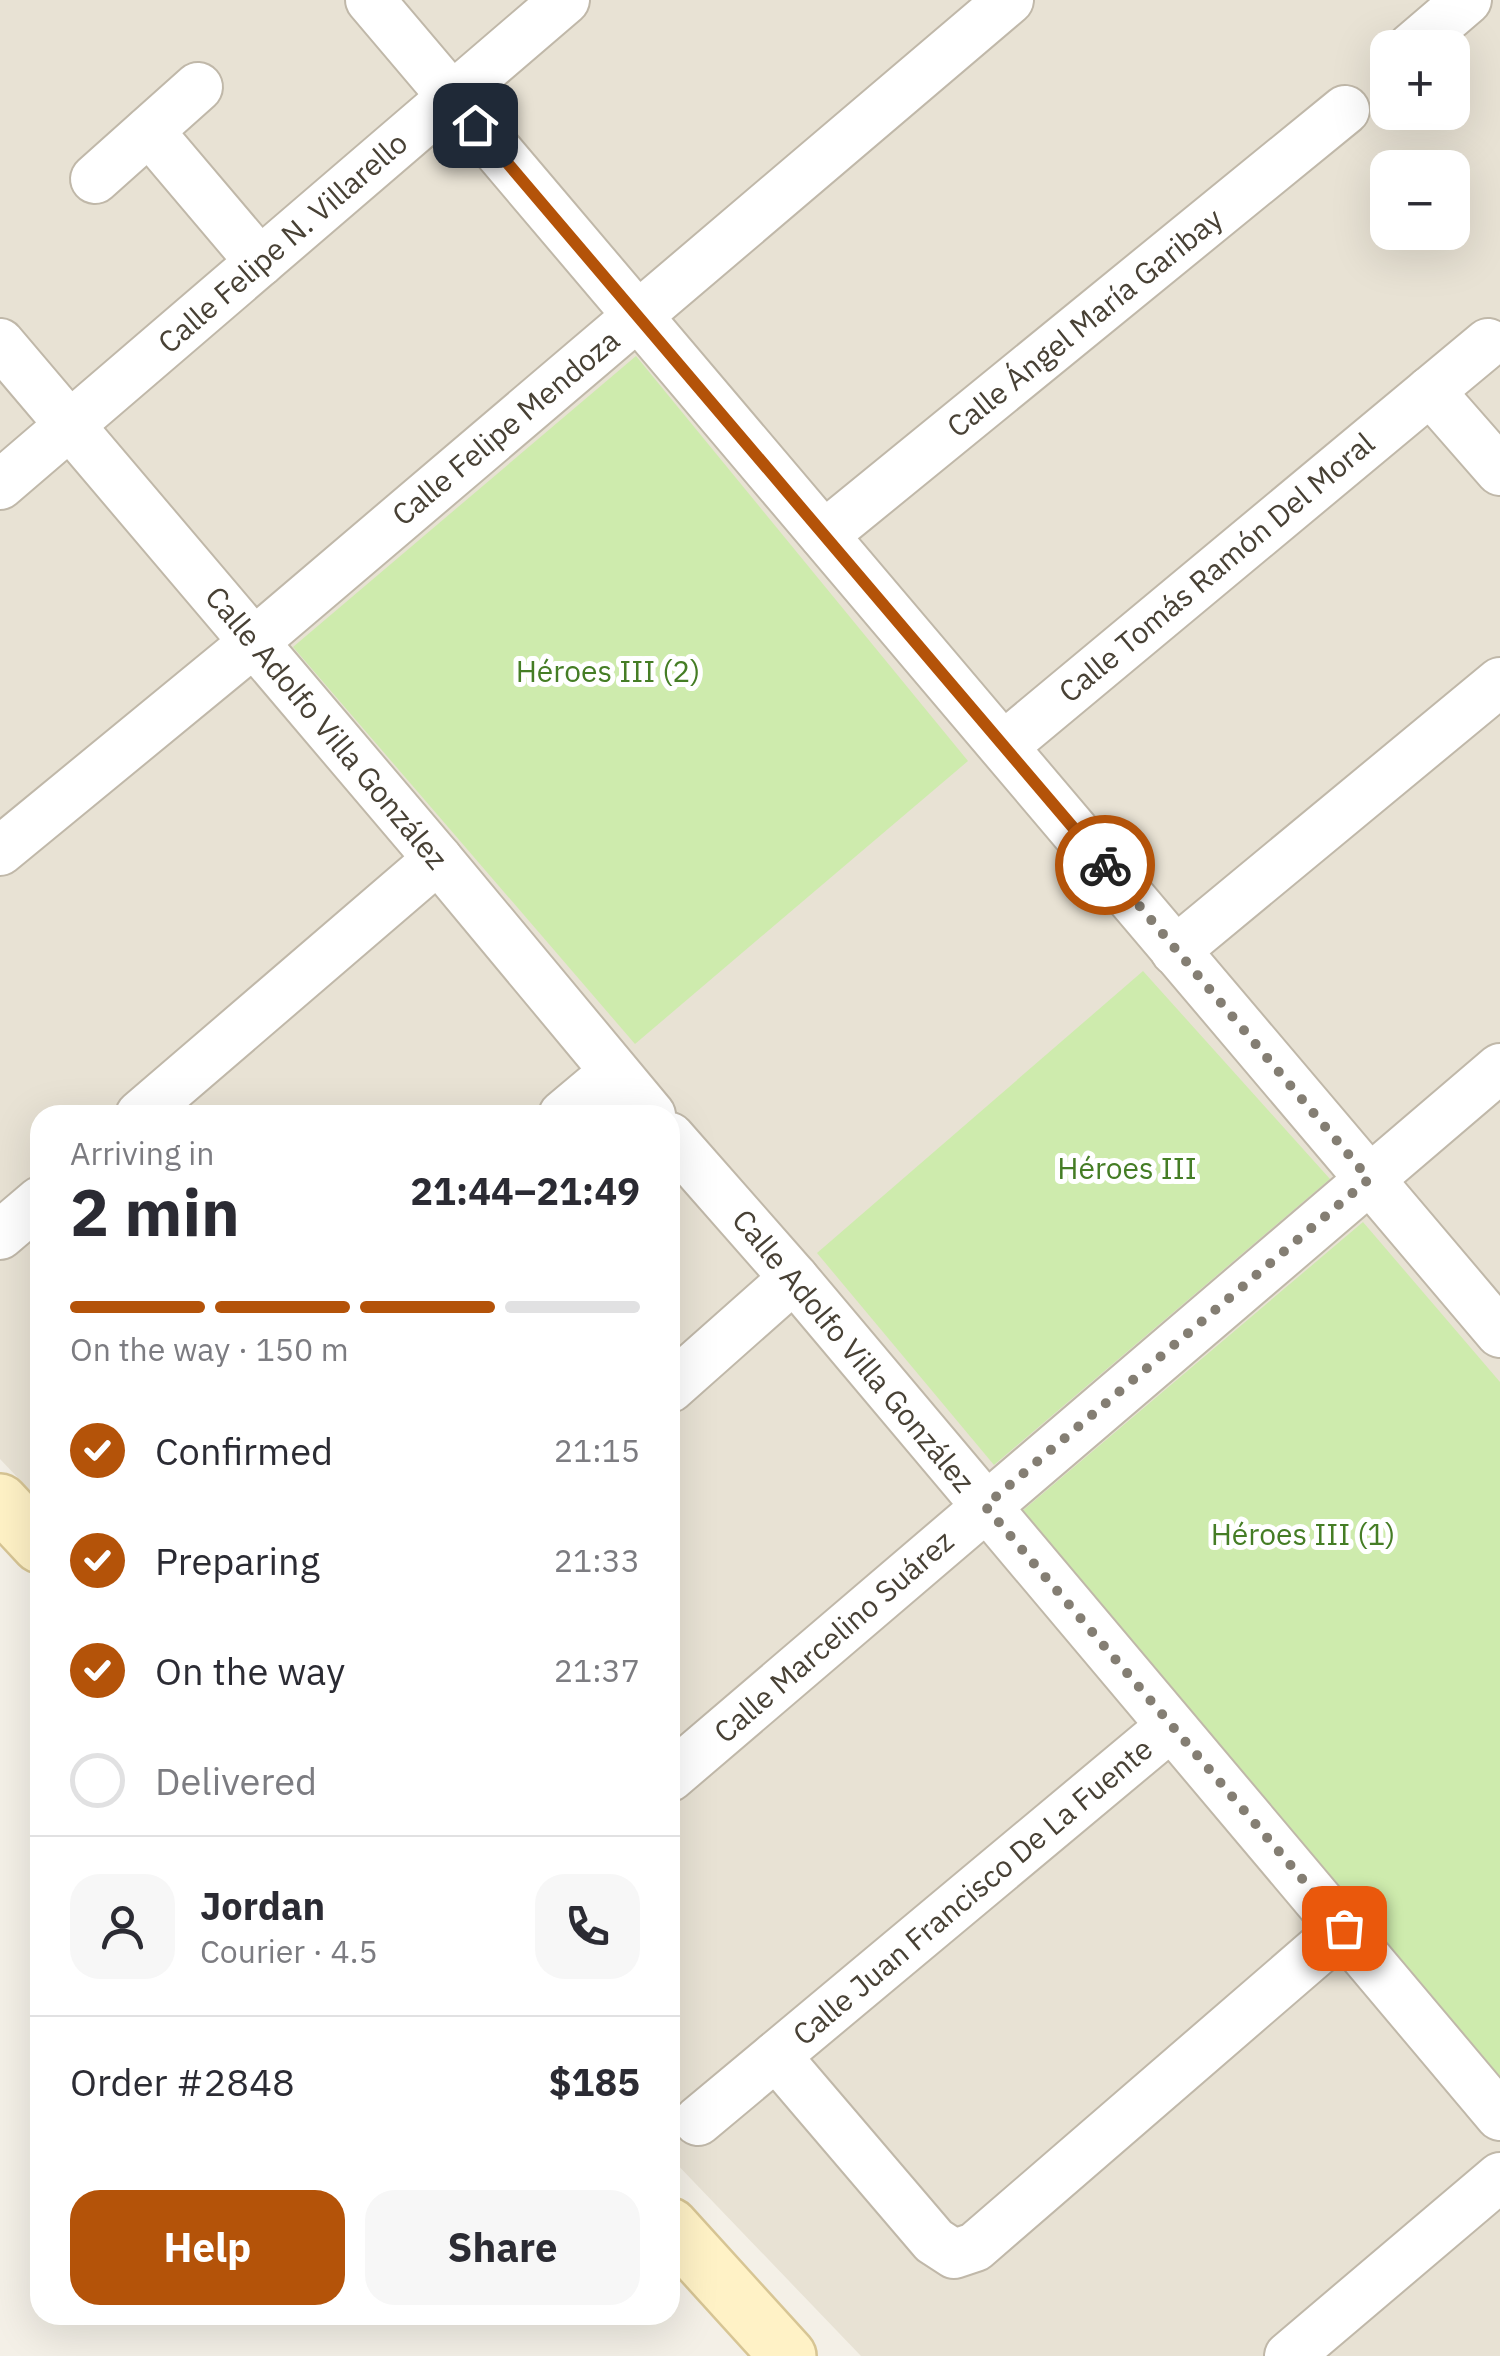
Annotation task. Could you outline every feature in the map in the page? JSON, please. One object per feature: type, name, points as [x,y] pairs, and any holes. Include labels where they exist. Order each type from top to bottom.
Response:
[{"type":"main road","points":[[0,1502],[30,1534]]},
{"type":"main road","points":[[680,2237],[788,2356]]},
{"type":"street","points":[[370,0],[1500,1332]]},
{"type":"street","name":"Calle Felipe N. Villarello","points":[[0,486],[565,0]]},
{"type":"street","name":"Calle Felipe Mendoza","points":[[0,851],[252,643],[1009,0]]},
{"type":"street","points":[[1432,30],[1467,0]]},
{"type":"street","points":[[95,179],[198,87]]},
{"type":"street","name":"Calle Ángel María Garibay","points":[[824,535],[1345,110]]},
{"type":"street","points":[[150,131],[260,262]]},
{"type":"street","name":"Calle Adolfo Villa González","points":[[0,343],[438,858],[641,1105]]},
{"type":"street","name":"Calle Tomás Ramón Del Moral","points":[[1005,745],[1488,343]]},
{"type":"street","points":[[1430,391],[1500,471]]},
{"type":"street","points":[[1175,950],[1500,682]]},
{"type":"street","points":[[152,1105],[438,858]]},
{"type":"street","name":"Calle Marcelino Suárez","points":[[680,1768],[1500,1068]]},
{"type":"street","points":[[575,1105],[613,1072]]},
{"type":"street","name":"Calle Adolfo Villa González","points":[[680,1148],[794,1278],[1500,2116]]},
{"type":"street","points":[[0,1235],[30,1210]]},
{"type":"street","points":[[680,1379],[794,1278]]},
{"type":"street","name":"Calle Juan Francisco De La Fuente","points":[[698,2121],[1170,1728]]},
{"type":"street","name":"Calle Juan Francisco De La Fuente","points":[[776,2056],[934,2240],[954,2254],[975,2247],[1344,1928]]},
{"type":"street","points":[[1289,2356],[1500,2177]]},
{"type":"shaded area","points":[[0,0],[1500,0],[1500,2356],[861,2356],[680,2167],[680,1105],[30,1105],[30,1490],[0,1459]]},
{"type":"green space","name":"Héroes III (2)","points":[[636,356],[968,761],[635,1044],[293,647]]},
{"type":"green space","name":"Héroes III","points":[[1143,971],[1330,1179],[994,1465],[817,1253]]},
{"type":"green space","name":"Héroes III (1)","points":[[1363,1222],[1500,1382],[1500,2079],[1021,1512]]},
{"type":"way so far","points":[[1105,865],[1369,1179],[985,1506],[1344,1928]]},
{"type":"route","points":[[475,125],[1105,865]]}]
